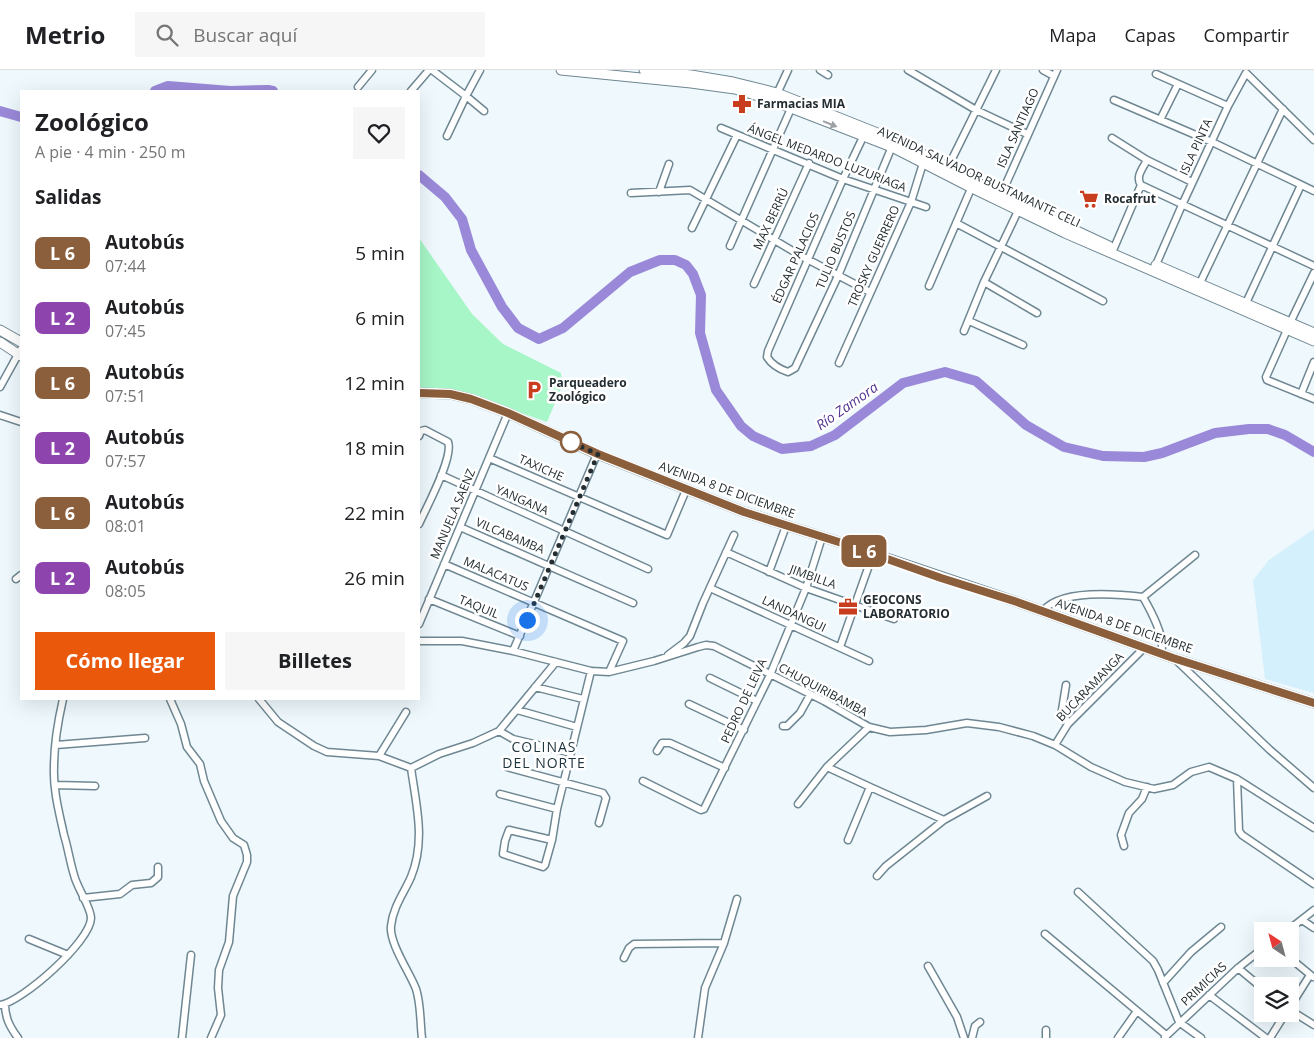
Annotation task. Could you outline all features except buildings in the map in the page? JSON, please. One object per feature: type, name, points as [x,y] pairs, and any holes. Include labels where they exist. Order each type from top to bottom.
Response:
[{"type":"main road","name":"AVENIDA SALVADOR BUSTAMANTE CELI","points":[[561,70],[691,76]]},
{"type":"main road","name":"AVENIDA SALVADOR BUSTAMANTE CELI","points":[[644,70],[732,82],[776,97],[893,144],[973,184],[1001,195],[1067,230],[1248,307]]},
{"type":"main road","name":"AVENIDA SALVADOR BUSTAMANTE CELI","points":[[793,104],[863,137],[893,144]]},
{"type":"main road","name":"AVENIDA SALVADOR BUSTAMANTE CELI","points":[[924,160],[948,167],[1018,211],[1114,248],[1155,268],[1200,283],[1289,326],[1314,341]]},
{"type":"main road","name":"AVENIDA SALVADOR BUSTAMANTE CELI","points":[[1289,326],[1314,333]]},
{"type":"main road","points":[[0,330],[20,341]]},
{"type":"main road","points":[[0,342],[20,353]]},
{"type":"main road","name":"AVENIDA 8 DE DICIEMBRE","points":[[420,393],[450,394],[471,399],[508,413],[598,454],[744,512],[1043,611],[1173,658],[1314,703]]},
{"type":"street","points":[[358,87],[372,70]]},
{"type":"street","points":[[413,90],[431,70],[484,111]]},
{"type":"street","points":[[447,136],[480,70]]},
{"type":"street","points":[[776,97],[788,70]]},
{"type":"street","points":[[820,70],[828,75]]},
{"type":"street","points":[[908,70],[976,110],[1028,134]]},
{"type":"street","points":[[948,167],[996,70]]},
{"type":"street","points":[[1043,70],[1055,73]]},
{"type":"street","name":"ISLA SANTIAGO","points":[[1001,195],[1055,73]]},
{"type":"street","name":"ISLA PINTA","points":[[1155,268],[1192,182],[1246,73],[1283,109]]},
{"type":"street","points":[[1156,74],[1228,106]]},
{"type":"street","points":[[1160,120],[1178,84]]},
{"type":"street","points":[[1114,100],[1212,142],[1314,191]]},
{"type":"street","points":[[730,246],[740,219],[774,150],[793,104]]},
{"type":"street","points":[[1200,283],[1283,109],[1314,140]]},
{"type":"street","name":"ÁNGEL MEDARDO LUZURIAGA","points":[[721,128],[843,178],[926,207]]},
{"type":"street","points":[[692,228],[737,136]]},
{"type":"street","name":"ÉDGAR PALACIOS","points":[[795,368],[788,372],[781,370],[766,357],[843,178],[863,137]]},
{"type":"street","points":[[1112,138],[1147,160],[1192,182]]},
{"type":"street","name":"TULIO BUSTOS","points":[[795,368],[838,276],[893,144]]},
{"type":"street","name":"TROSKY GUERRERO","points":[[839,363],[911,202],[924,160]]},
{"type":"street","points":[[1147,160],[1138,177],[1138,182],[1141,186],[1314,266]]},
{"type":"street","name":"MAX BERRÚ","points":[[754,284],[809,163]]},
{"type":"street","points":[[659,192],[669,164]]},
{"type":"street","points":[[929,286],[973,184]]},
{"type":"street","points":[[1248,307],[1272,247],[1301,185]]},
{"type":"street","points":[[1114,248],[1141,186]]},
{"type":"street","points":[[631,193],[690,190],[808,259],[870,292]]},
{"type":"street","points":[[964,332],[1000,245],[1018,211]]},
{"type":"street","points":[[956,223],[1103,301]]},
{"type":"street","points":[[1314,273],[1266,377],[1267,380],[1314,399]]},
{"type":"street","points":[[984,282],[1038,313]]},
{"type":"street","points":[[969,321],[1023,345]]},
{"type":"street","points":[[0,388],[2,378],[20,353]]},
{"type":"street","points":[[1301,394],[1314,362]]},
{"type":"street","name":"MANUELA SAENZ","points":[[420,622],[508,413]]},
{"type":"street","points":[[0,415],[20,422]]},
{"type":"street","points":[[420,522],[450,450],[448,442],[421,433]]},
{"type":"street","points":[[514,651],[598,454]]},
{"type":"street","name":"TAXICHE","points":[[489,458],[667,535],[686,490]]},
{"type":"street","name":"YANGANA","points":[[441,475],[648,569]]},
{"type":"street","points":[[769,572],[786,526]]},
{"type":"street","name":"VILCABAMBA","points":[[460,527],[633,603]]},
{"type":"street","points":[[662,658],[684,643],[690,636],[734,535]]},
{"type":"street","name":"PEDRO DE LEIVA","points":[[643,781],[702,810],[704,809],[770,675],[806,588],[822,537]]},
{"type":"street","name":"JIMBILLA","points":[[726,552],[806,588],[856,604],[894,619]]},
{"type":"street","points":[[840,648],[873,554]]},
{"type":"street","points":[[1043,611],[1053,602],[1066,598],[1112,593],[1143,597],[1195,555]]},
{"type":"street","name":"MALACATUS","points":[[444,564],[623,640],[609,672]]},
{"type":"street","name":"LANDANGUI","points":[[710,588],[869,661]]},
{"type":"street","points":[[1143,597],[1162,638],[1162,653]]},
{"type":"street","name":"TAQUIL","points":[[429,599],[520,636]]},
{"type":"street","name":"CHUQUIRIBAMBA","points":[[420,641],[462,641],[514,651],[591,671],[609,672],[706,645],[714,646],[868,727],[890,732],[926,730],[967,723],[999,727],[1033,736],[1055,745],[1091,767],[1125,782],[1154,789],[1173,786],[1191,772],[1209,767],[1237,779],[1314,828]]},
{"type":"street","name":"BUCARAMANGA","points":[[1055,745],[1068,724],[1144,648]]},
{"type":"street","points":[[1173,658],[1270,750],[1314,788]]},
{"type":"street","points":[[261,700],[278,722],[314,746],[334,753],[380,756],[411,768],[438,754],[473,743],[499,731],[556,662]]},
{"type":"street","points":[[552,840],[509,830],[503,851],[504,855],[543,867],[545,865],[552,840],[556,809],[591,671]]},
{"type":"street","points":[[710,678],[757,702]]},
{"type":"street","points":[[1066,685],[1062,710],[1068,724]]},
{"type":"street","points":[[535,687],[583,699]]},
{"type":"street","points":[[783,726],[790,725],[810,695]]},
{"type":"street","points":[[18,1038],[8,1024],[2,1005],[10,1002],[40,981],[68,955],[82,938],[90,923],[91,916],[74,875],[56,801],[54,768],[62,700]]},
{"type":"street","points":[[170,700],[181,724],[187,746],[200,764],[204,781],[220,821],[233,838],[244,845],[247,855],[247,862],[233,896],[229,942],[219,970],[218,988],[221,1015],[211,1038]]},
{"type":"street","points":[[689,704],[744,730]]},
{"type":"street","points":[[517,710],[577,728]]},
{"type":"street","points":[[380,756],[406,712]]},
{"type":"street","points":[[798,804],[827,767],[868,727]]},
{"type":"street","points":[[499,731],[513,738],[571,753]]},
{"type":"street","points":[[56,745],[145,738]]},
{"type":"street","points":[[657,751],[662,743],[670,743],[724,768]]},
{"type":"street","points":[[507,767],[605,795],[606,798],[599,823]]},
{"type":"street","points":[[827,767],[944,820]]},
{"type":"street","points":[[411,768],[420,824],[417,859],[411,877],[397,904],[391,927],[398,953],[418,996],[422,1038]]},
{"type":"street","points":[[1237,779],[1239,831],[1242,835],[1314,884]]},
{"type":"street","points":[[55,786],[95,786]]},
{"type":"street","points":[[848,840],[870,787]]},
{"type":"street","points":[[1124,846],[1121,835],[1129,813],[1142,799],[1147,787]]},
{"type":"street","points":[[500,794],[556,809]]},
{"type":"street","points":[[877,876],[886,866],[944,820],[987,796]]},
{"type":"street","points":[[83,898],[120,894],[132,885],[151,883],[158,877],[158,867]]},
{"type":"street","points":[[1078,892],[1153,961],[1179,1022],[1201,1038]]},
{"type":"street","points":[[698,1038],[705,988],[724,943],[737,899]]},
{"type":"street","points":[[1299,922],[1314,910]]},
{"type":"street","points":[[1302,920],[1314,928]]},
{"type":"street","points":[[1163,983],[1191,952],[1221,927]]},
{"type":"street","points":[[1045,934],[1165,1037]]},
{"type":"street","points":[[29,939],[68,955]]},
{"type":"street","points":[[624,958],[629,948],[634,944],[724,943]]},
{"type":"street","points":[[182,1038],[191,955]]},
{"type":"street","name":"PRIMICIAS","points":[[1165,1037],[1179,1022],[1254,955]]},
{"type":"street","points":[[928,966],[957,1017],[964,1038]]},
{"type":"street","points":[[1299,966],[1312,977],[1299,995]]},
{"type":"street","points":[[1238,968],[1254,981]]},
{"type":"street","points":[[1209,995],[1266,1038]]},
{"type":"street","points":[[1118,1038],[1137,1011]]},
{"type":"street","points":[[1299,1014],[1314,1024]]},
{"type":"street","points":[[972,1038],[975,1026],[980,1022]]},
{"type":"street","points":[[1270,1038],[1280,1022]]},
{"type":"street","points":[[1046,1030],[1046,1038]]},
{"type":"shaded area","points":[[1314,529],[1314,693],[1265,679],[1253,580],[1269,560]]},
{"type":"green space","points":[[420,239],[472,314],[503,344],[561,373],[562,386],[547,422],[459,391],[420,388]]},
{"type":"waterway","name":"Río Zamora","points":[[158,90],[168,86],[218,90]]},
{"type":"waterway","name":"Río Zamora","points":[[0,111],[20,117]]},
{"type":"waterway","name":"Río Zamora","points":[[420,176],[445,197],[462,219],[471,250],[502,307],[518,328],[539,339],[563,328],[630,272],[660,260],[675,260],[686,265],[693,274],[701,295],[700,333],[716,390],[741,426],[753,436],[782,449],[811,446],[835,435],[903,383],[945,372],[976,381],[1026,425],[1064,447],[1103,456],[1144,457],[1162,453],[1215,433],[1249,429],[1268,429],[1285,435],[1314,452]]},
{"type":"bus line","points":[[420,393],[450,394],[471,399],[508,413],[598,454],[744,512],[1017,602],[1173,658],[1314,703]]},
{"type":"place","name":"Farmacias MIA","points":[[742,104]]},
{"type":"place","name":"Rocafrut","points":[[1089,199]]},
{"type":"place","name":"Parqueadero Zoológico","points":[[534,390]]},
{"type":"place","name":"GEOCONS LABORATORIO","points":[[848,607]]},
{"type":"district","name":"COLINAS DEL NORTE","points":[[544,756]]},
{"type":"route","points":[[527,620],[598,454],[571,442]]}]
